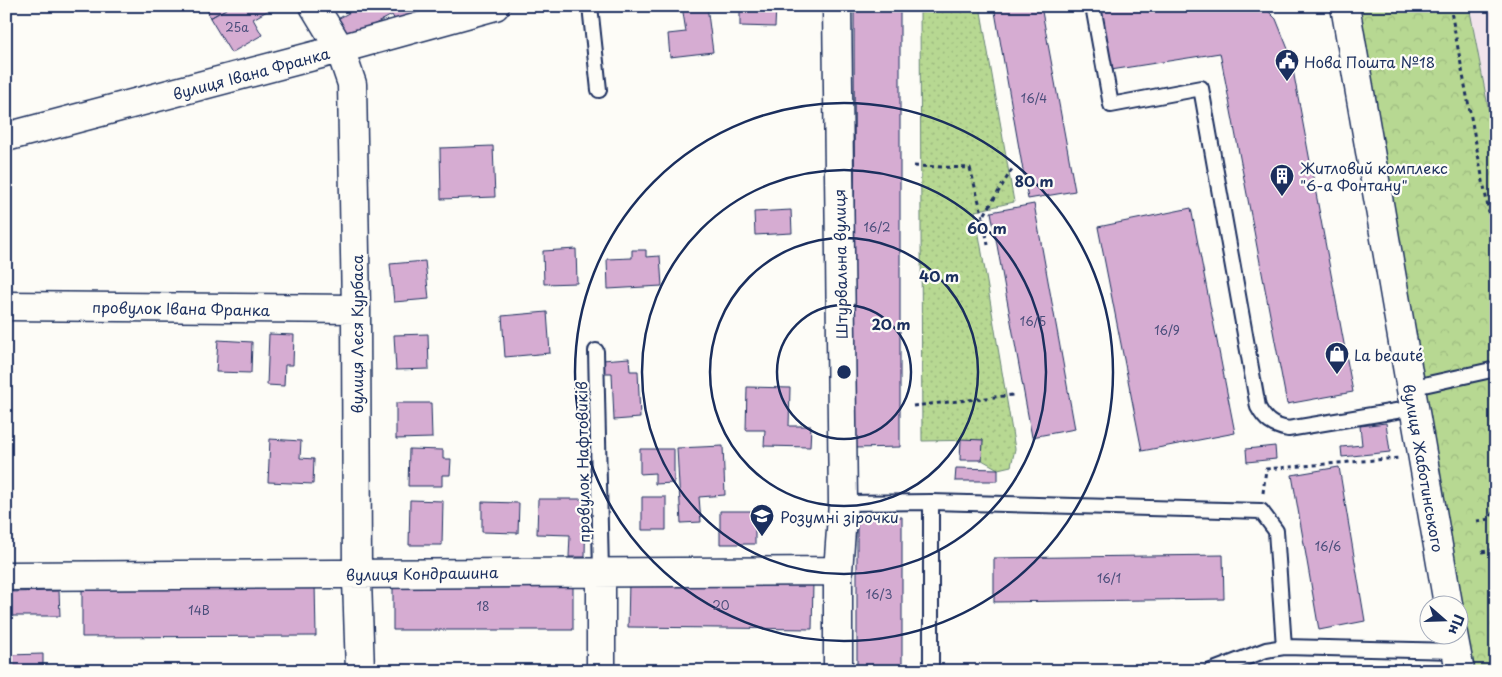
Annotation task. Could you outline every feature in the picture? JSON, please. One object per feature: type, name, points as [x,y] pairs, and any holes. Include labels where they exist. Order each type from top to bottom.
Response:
[{"type":"street","name":"вулиця Леся Курбаса","points":[[314,6],[340,49],[352,84],[356,309],[357,574],[360,671]]},
{"type":"street","name":"вулиця Івана Франка","points":[[6,136],[340,49],[495,6]]},
{"type":"street","name":"Штурвальна вулиця","points":[[837,6],[843,503],[838,571],[838,671]]},
{"type":"street","name":"вулиця Жаботинського","points":[[1345,6],[1446,594]]},
{"type":"street","name":"провулок Івана Франка","points":[[6,306],[356,309]]},
{"type":"street","points":[[601,571],[601,671]]},
{"type":"street","name":"вулиця Кондрашина","points":[[6,576],[838,571]]},
{"type":"lane","points":[[590,6],[599,90]]},
{"type":"lane","points":[[1093,6],[1111,105],[1201,88],[1258,407],[1264,417],[1275,427],[1288,429],[1412,398],[1496,369]]},
{"type":"lane","name":"провулок Нафтовиків","points":[[596,351],[601,571]]},
{"type":"lane","points":[[931,502],[931,671]]},
{"type":"lane","points":[[843,503],[931,502],[1261,511],[1276,531],[1284,647]]},
{"type":"lane","points":[[1211,671],[1266,650],[1284,647],[1456,652]]},
{"type":"path","points":[[1450,6],[1496,250]]},
{"type":"path","points":[[914,166],[970,168],[983,217],[988,245]]},
{"type":"path","points":[[983,217],[1014,166]]},
{"type":"path","points":[[913,406],[1013,395]]},
{"type":"path","points":[[1261,511],[1266,469],[1422,456]]},
{"type":"path","points":[[1496,466],[1492,470],[1494,484],[1496,485]]},
{"type":"path","points":[[1477,521],[1490,519],[1496,502]]},
{"type":"path","points":[[1482,552],[1496,549]]},
{"type":"shaded area","points":[[1469,6],[1496,6],[1496,148]]},
{"type":"green space","points":[[920,6],[980,6],[1014,202],[975,211],[1015,449],[1011,466],[998,469],[982,460],[983,440],[922,441]]},
{"type":"green space","points":[[1360,6],[1469,6],[1496,149],[1496,671],[1472,671],[1467,644],[1470,644],[1470,594],[1459,594]]},
{"type":"building","points":[[206,6],[231,6],[210,18]]},
{"type":"building","points":[[231,6],[274,7],[253,19],[262,35],[231,53],[210,18]]},
{"type":"building","points":[[361,6],[411,6],[415,15],[398,25],[392,15],[345,40],[334,21]]},
{"type":"building","points":[[682,6],[707,6],[713,52],[670,57],[668,34],[686,32]]},
{"type":"building","points":[[740,6],[776,6],[775,27],[740,26]]},
{"type":"building","points":[[994,6],[1041,6],[1075,191],[1028,199]]},
{"type":"building","name":"Житловий комплекс \"6-а Фонтану\"","points":[[1100,6],[1263,6],[1276,19],[1290,54],[1353,392],[1287,404],[1220,53],[1111,70]]},
{"type":"building","points":[[854,10],[900,10],[900,447],[855,448]]},
{"type":"building","points":[[493,146],[495,197],[441,199],[440,148]]},
{"type":"building","points":[[1034,204],[1075,429],[1032,437],[991,212]]},
{"type":"building","points":[[1191,208],[1235,433],[1142,451],[1098,227]]},
{"type":"building","points":[[791,210],[792,233],[755,235],[754,212]]},
{"type":"building","points":[[576,249],[577,283],[544,284],[543,251]]},
{"type":"building","points":[[632,250],[646,250],[646,257],[660,256],[662,286],[608,289],[607,259],[632,258]]},
{"type":"building","points":[[425,261],[429,299],[394,302],[390,264]]},
{"type":"building","points":[[547,312],[550,353],[505,357],[502,316]]},
{"type":"building","points":[[269,334],[294,335],[293,365],[285,365],[284,386],[267,385]]},
{"type":"building","points":[[428,334],[429,369],[396,370],[394,335]]},
{"type":"building","points":[[218,340],[252,342],[251,373],[216,372]]},
{"type":"building","points":[[629,358],[630,371],[638,371],[640,418],[614,420],[612,373],[602,373],[602,360]]},
{"type":"building","points":[[747,387],[790,388],[789,426],[811,426],[810,447],[764,446],[765,430],[746,430]]},
{"type":"building","points":[[396,403],[431,403],[432,438],[396,439]]},
{"type":"building","points":[[1386,423],[1390,452],[1342,457],[1341,447],[1362,445],[1360,426]]},
{"type":"building","points":[[270,439],[301,441],[300,458],[314,459],[313,484],[268,482]]},
{"type":"building","points":[[961,439],[983,440],[982,460],[960,460]]},
{"type":"building","points":[[723,446],[725,495],[699,497],[701,522],[681,523],[677,448]]},
{"type":"building","points":[[1275,446],[1276,459],[1247,462],[1246,449]]},
{"type":"building","points":[[409,449],[443,450],[443,459],[451,459],[450,475],[442,475],[442,486],[408,486]]},
{"type":"building","points":[[640,449],[674,449],[674,483],[655,484],[655,473],[640,474]]},
{"type":"building","points":[[1339,467],[1365,621],[1319,630],[1292,475]]},
{"type":"building","points":[[956,468],[998,469],[998,481],[955,481]]},
{"type":"building","points":[[642,497],[666,497],[666,530],[642,530]]},
{"type":"building","points":[[538,499],[586,499],[585,557],[569,557],[570,535],[537,534]]},
{"type":"building","points":[[410,500],[443,501],[442,545],[409,545]]},
{"type":"building","points":[[482,502],[519,503],[518,533],[482,532]]},
{"type":"building","points":[[720,511],[755,511],[755,544],[720,544]]},
{"type":"building","points":[[857,517],[902,517],[902,671],[857,671]]},
{"type":"building","points":[[1223,555],[1224,599],[994,602],[994,558]]},
{"type":"building","points":[[629,581],[813,583],[812,629],[628,627]]},
{"type":"building","points":[[393,582],[573,582],[573,630],[393,630]]},
{"type":"building","points":[[315,583],[316,636],[82,637],[82,585]]},
{"type":"building","points":[[59,591],[60,616],[8,616],[8,655],[43,654],[43,671],[6,671],[6,592]]},
{"type":"place","name":"Нова Пошта №18","points":[[1287,82]]},
{"type":"place","name":"Житловий комплекс \"6-а Фонтану\"","points":[[1282,197]]},
{"type":"place","name":"La beauté","points":[[1337,375]]},
{"type":"place","name":"Розумні зірочки","points":[[762,537]]}]
